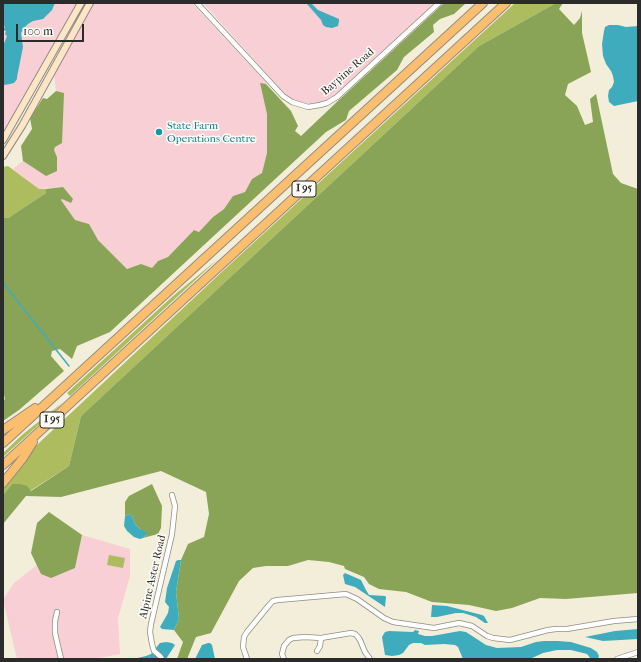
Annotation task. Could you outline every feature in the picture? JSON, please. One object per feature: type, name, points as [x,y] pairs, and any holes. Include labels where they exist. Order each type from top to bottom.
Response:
[{"type":"highway","name":"I 95","points":[[3,443],[483,3]]},
{"type":"highway","name":"I 95","points":[[3,465],[506,3]]},
{"type":"highway","points":[[3,430],[59,392]]},
{"type":"highway","points":[[3,483],[23,458],[39,432]]},
{"type":"street","points":[[3,140],[81,3]]},
{"type":"street","points":[[3,156],[22,126],[90,3]]},
{"type":"street","name":"Baypine Road","points":[[197,3],[283,96],[292,102],[308,107],[327,104],[337,97],[439,3]]},
{"type":"street","name":"Alpine Aster Road","points":[[162,659],[154,650],[150,632],[150,624],[172,534],[175,506],[172,495]]},
{"type":"street","points":[[247,659],[243,647],[244,637],[270,604],[273,601],[278,600],[346,594],[357,599],[384,618],[393,622],[434,628],[459,623],[472,626],[487,636],[510,640],[548,630],[568,629],[614,621],[638,619]]},
{"type":"street","points":[[57,612],[55,634],[61,659]]},
{"type":"street","points":[[284,659],[282,650],[289,640],[298,637],[321,638],[347,633],[355,634],[360,640],[370,659]]},
{"type":"street","points":[[317,651],[320,646],[321,638]]},
{"type":"street","points":[[617,659],[638,652]]},
{"type":"shaded area","points":[[3,3],[77,3],[3,136]]},
{"type":"shaded area","points":[[93,3],[192,3],[266,82],[266,84],[260,84],[267,114],[267,153],[262,173],[252,179],[245,192],[233,196],[224,209],[213,217],[199,232],[194,230],[168,257],[158,261],[152,269],[141,264],[127,269],[98,240],[89,224],[75,220],[61,200],[63,187],[39,189],[13,169],[23,161],[46,176],[57,157],[53,150],[55,147],[64,93],[56,91],[54,75]]},
{"type":"shaded area","points":[[203,3],[436,3],[335,95],[323,102],[311,104],[296,101],[285,94]]},
{"type":"shaded area","points":[[82,535],[130,549],[130,576],[118,618],[120,654],[94,659],[17,659],[3,600],[14,583],[37,565],[41,574],[75,568]]},
{"type":"green space","points":[[444,3],[466,3],[454,14],[440,19],[433,25],[434,32],[404,57],[397,70],[349,111],[346,120],[326,132],[110,332],[77,346],[72,359],[60,349],[52,351],[51,356],[64,371],[19,410],[3,421],[3,401],[5,399],[3,391],[3,217],[8,218],[46,193],[46,189],[63,187],[73,199],[71,203],[62,199],[61,200],[75,220],[89,224],[98,240],[127,269],[141,264],[152,268],[158,261],[168,257],[194,230],[199,232],[213,217],[224,209],[233,196],[245,192],[252,179],[262,173],[267,153],[267,114],[260,83],[266,84],[291,111],[298,126],[295,131],[301,136]]},
{"type":"green space","points":[[515,3],[556,3],[479,46],[81,416],[69,466],[30,491],[12,484],[3,495],[3,486],[41,441],[225,269]]},
{"type":"green space","points":[[556,3],[563,3],[559,9],[574,25],[580,18],[582,11],[582,33],[591,72],[568,84],[565,95],[577,106],[585,125],[593,122],[590,99],[596,94],[613,174],[621,183],[638,189],[638,593],[566,599],[540,598],[512,608],[496,611],[469,605],[432,602],[406,592],[379,589],[369,584],[364,577],[345,569],[344,566],[329,562],[308,560],[288,566],[266,566],[253,568],[239,581],[211,633],[196,637],[187,659],[177,659],[183,642],[174,630],[179,619],[176,592],[181,560],[188,544],[204,537],[209,514],[206,492],[161,471],[61,497],[26,496],[3,524],[3,495],[12,484],[27,486],[31,491],[69,466],[81,416],[479,46]]},
{"type":"green space","points":[[56,91],[64,93],[62,143],[55,147],[54,150],[57,157],[57,171],[46,176],[23,161],[21,146],[32,129],[30,118],[43,98],[47,99]]},
{"type":"green space","points":[[8,166],[39,189],[46,189],[46,193],[8,218],[3,217],[3,167]]},
{"type":"green space","points":[[218,259],[70,396],[67,393],[173,296]]},
{"type":"green space","points":[[62,403],[3,457],[3,453],[22,435]]},
{"type":"green space","points":[[152,484],[162,506],[161,528],[158,534],[143,538],[146,535],[135,524],[132,516],[129,514],[125,516],[125,502],[129,496]]},
{"type":"green space","points":[[49,512],[82,535],[75,568],[51,578],[41,574],[31,553],[37,523]]},
{"type":"green space","points":[[109,555],[125,558],[123,568],[107,565]]},
{"type":"water","points":[[3,3],[55,3],[52,10],[43,19],[33,21],[24,28],[21,33],[23,47],[17,79],[14,83],[4,85],[3,46],[7,36],[5,34],[6,31],[3,30],[5,27],[3,25]]},
{"type":"water","points":[[304,3],[311,3],[318,10],[339,19],[338,26],[332,28],[323,25],[321,20],[307,4]]},
{"type":"water","points":[[609,25],[626,27],[638,26],[638,101],[614,106],[609,102],[609,90],[614,82],[611,71],[603,56],[602,44],[605,27]]},
{"type":"water","points":[[129,514],[132,516],[135,524],[140,529],[147,532],[143,538],[140,539],[134,537],[124,526],[125,516]]},
{"type":"water","points":[[181,560],[176,592],[179,619],[174,630],[162,629],[160,627],[168,613],[169,607],[165,602],[167,588],[176,561]]},
{"type":"water","points":[[345,573],[361,580],[369,595],[385,596],[385,607],[355,587],[345,584],[343,575]]},
{"type":"water","points":[[432,605],[447,606],[482,615],[488,623],[463,613],[431,617]]},
{"type":"water","points":[[638,629],[638,639],[603,641],[585,637],[615,631]]},
{"type":"water","points":[[415,630],[419,631],[418,634],[425,636],[460,631],[466,632],[486,645],[497,648],[521,647],[544,641],[571,642],[591,648],[597,652],[599,656],[598,659],[591,659],[587,654],[571,650],[557,650],[543,653],[530,659],[463,659],[458,647],[455,645],[425,645],[421,643],[413,643],[409,645],[403,653],[399,655],[385,655],[382,637],[385,632],[413,632]]},
{"type":"water","points":[[166,642],[175,645],[166,659],[133,659],[151,654],[160,643]]},
{"type":"water","points":[[208,643],[212,645],[215,659],[195,659],[202,645]]},
{"type":"waterway","points":[[3,283],[69,366]]},
{"type":"place","name":"State Farm Operations Centre","points":[[159,132]]}]
